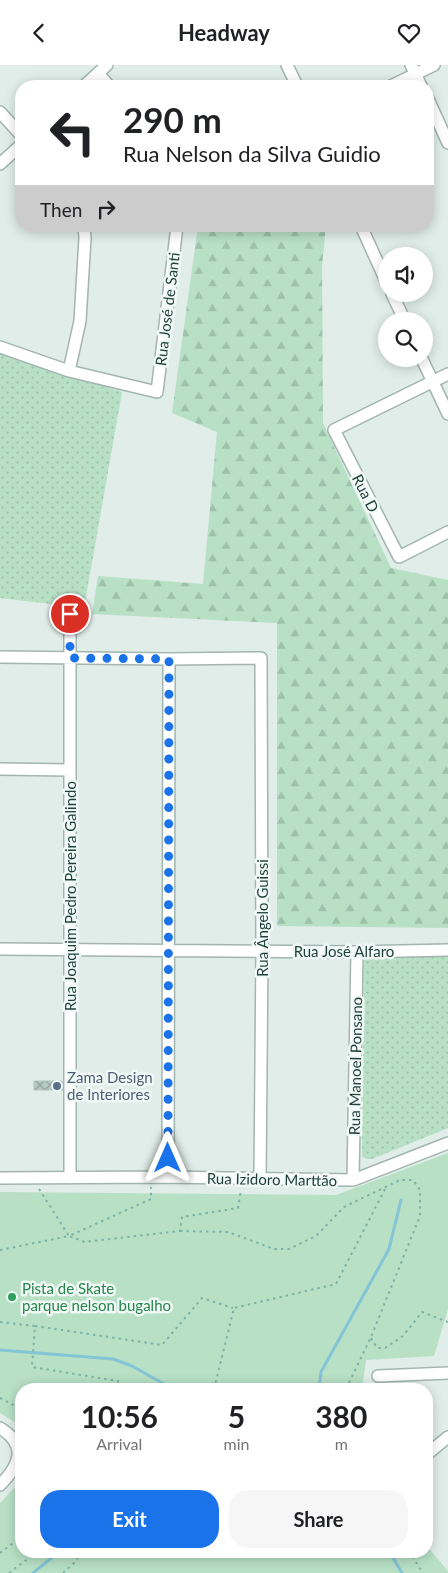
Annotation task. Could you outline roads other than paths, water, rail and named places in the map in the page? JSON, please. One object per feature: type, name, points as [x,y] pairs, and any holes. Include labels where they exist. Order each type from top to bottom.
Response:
[{"type":"street","points":[[287,65],[293,80]]},
{"type":"street","points":[[400,80],[414,70],[434,65]]},
{"type":"street","points":[[91,80],[103,69]]},
{"type":"street","points":[[0,112],[15,128]]},
{"type":"street","points":[[434,112],[448,143]]},
{"type":"street","points":[[0,164],[15,150]]},
{"type":"street","points":[[0,347],[70,371],[80,321],[84,232]]},
{"type":"street","name":"Rua José de Santi","points":[[70,371],[156,392],[176,232]]},
{"type":"street","points":[[364,232],[378,263]]},
{"type":"street","points":[[426,367],[448,414]]},
{"type":"street","points":[[433,382],[448,374]]},
{"type":"street","name":"Rua D","points":[[433,382],[334,430],[398,557],[448,532]]},
{"type":"street","name":"Rua Joaquim Pedro Pereira Galindo","points":[[70,614],[70,1178]]},
{"type":"street","points":[[0,657],[169,659],[168,1177]]},
{"type":"street","name":"Rua Ângelo Guissi","points":[[169,659],[261,658],[262,951],[260,1178]]},
{"type":"street","points":[[0,769],[70,770]]},
{"type":"street","name":"Rua José Alfaro","points":[[0,949],[356,952],[448,950]]},
{"type":"street","name":"Rua Manoel Ponsano","points":[[353,1180],[356,952]]},
{"type":"street","name":"Rua Izidoro Marttão","points":[[0,1178],[168,1177],[353,1180],[448,1143]]},
{"type":"street","points":[[378,1376],[448,1373]]},
{"type":"street","points":[[0,1428],[7,1432],[15,1441]]},
{"type":"street","points":[[433,1449],[448,1437]]},
{"type":"street","points":[[0,1485],[9,1476],[15,1466]]},
{"type":"waterway","points":[[320,1383],[321,1372],[389,1249],[401,1200]]},
{"type":"waterway","points":[[0,1350],[113,1359],[132,1366],[162,1383]]},
{"type":"waterway","points":[[33,1573],[51,1558]]},
{"type":"waterway","points":[[393,1558],[402,1573]]},
{"type":"place","name":"Zama Design de Interiores","points":[[57,1086]]},
{"type":"place","name":"Pista de Skate parque nelson bugalho","points":[[12,1297]]}]
